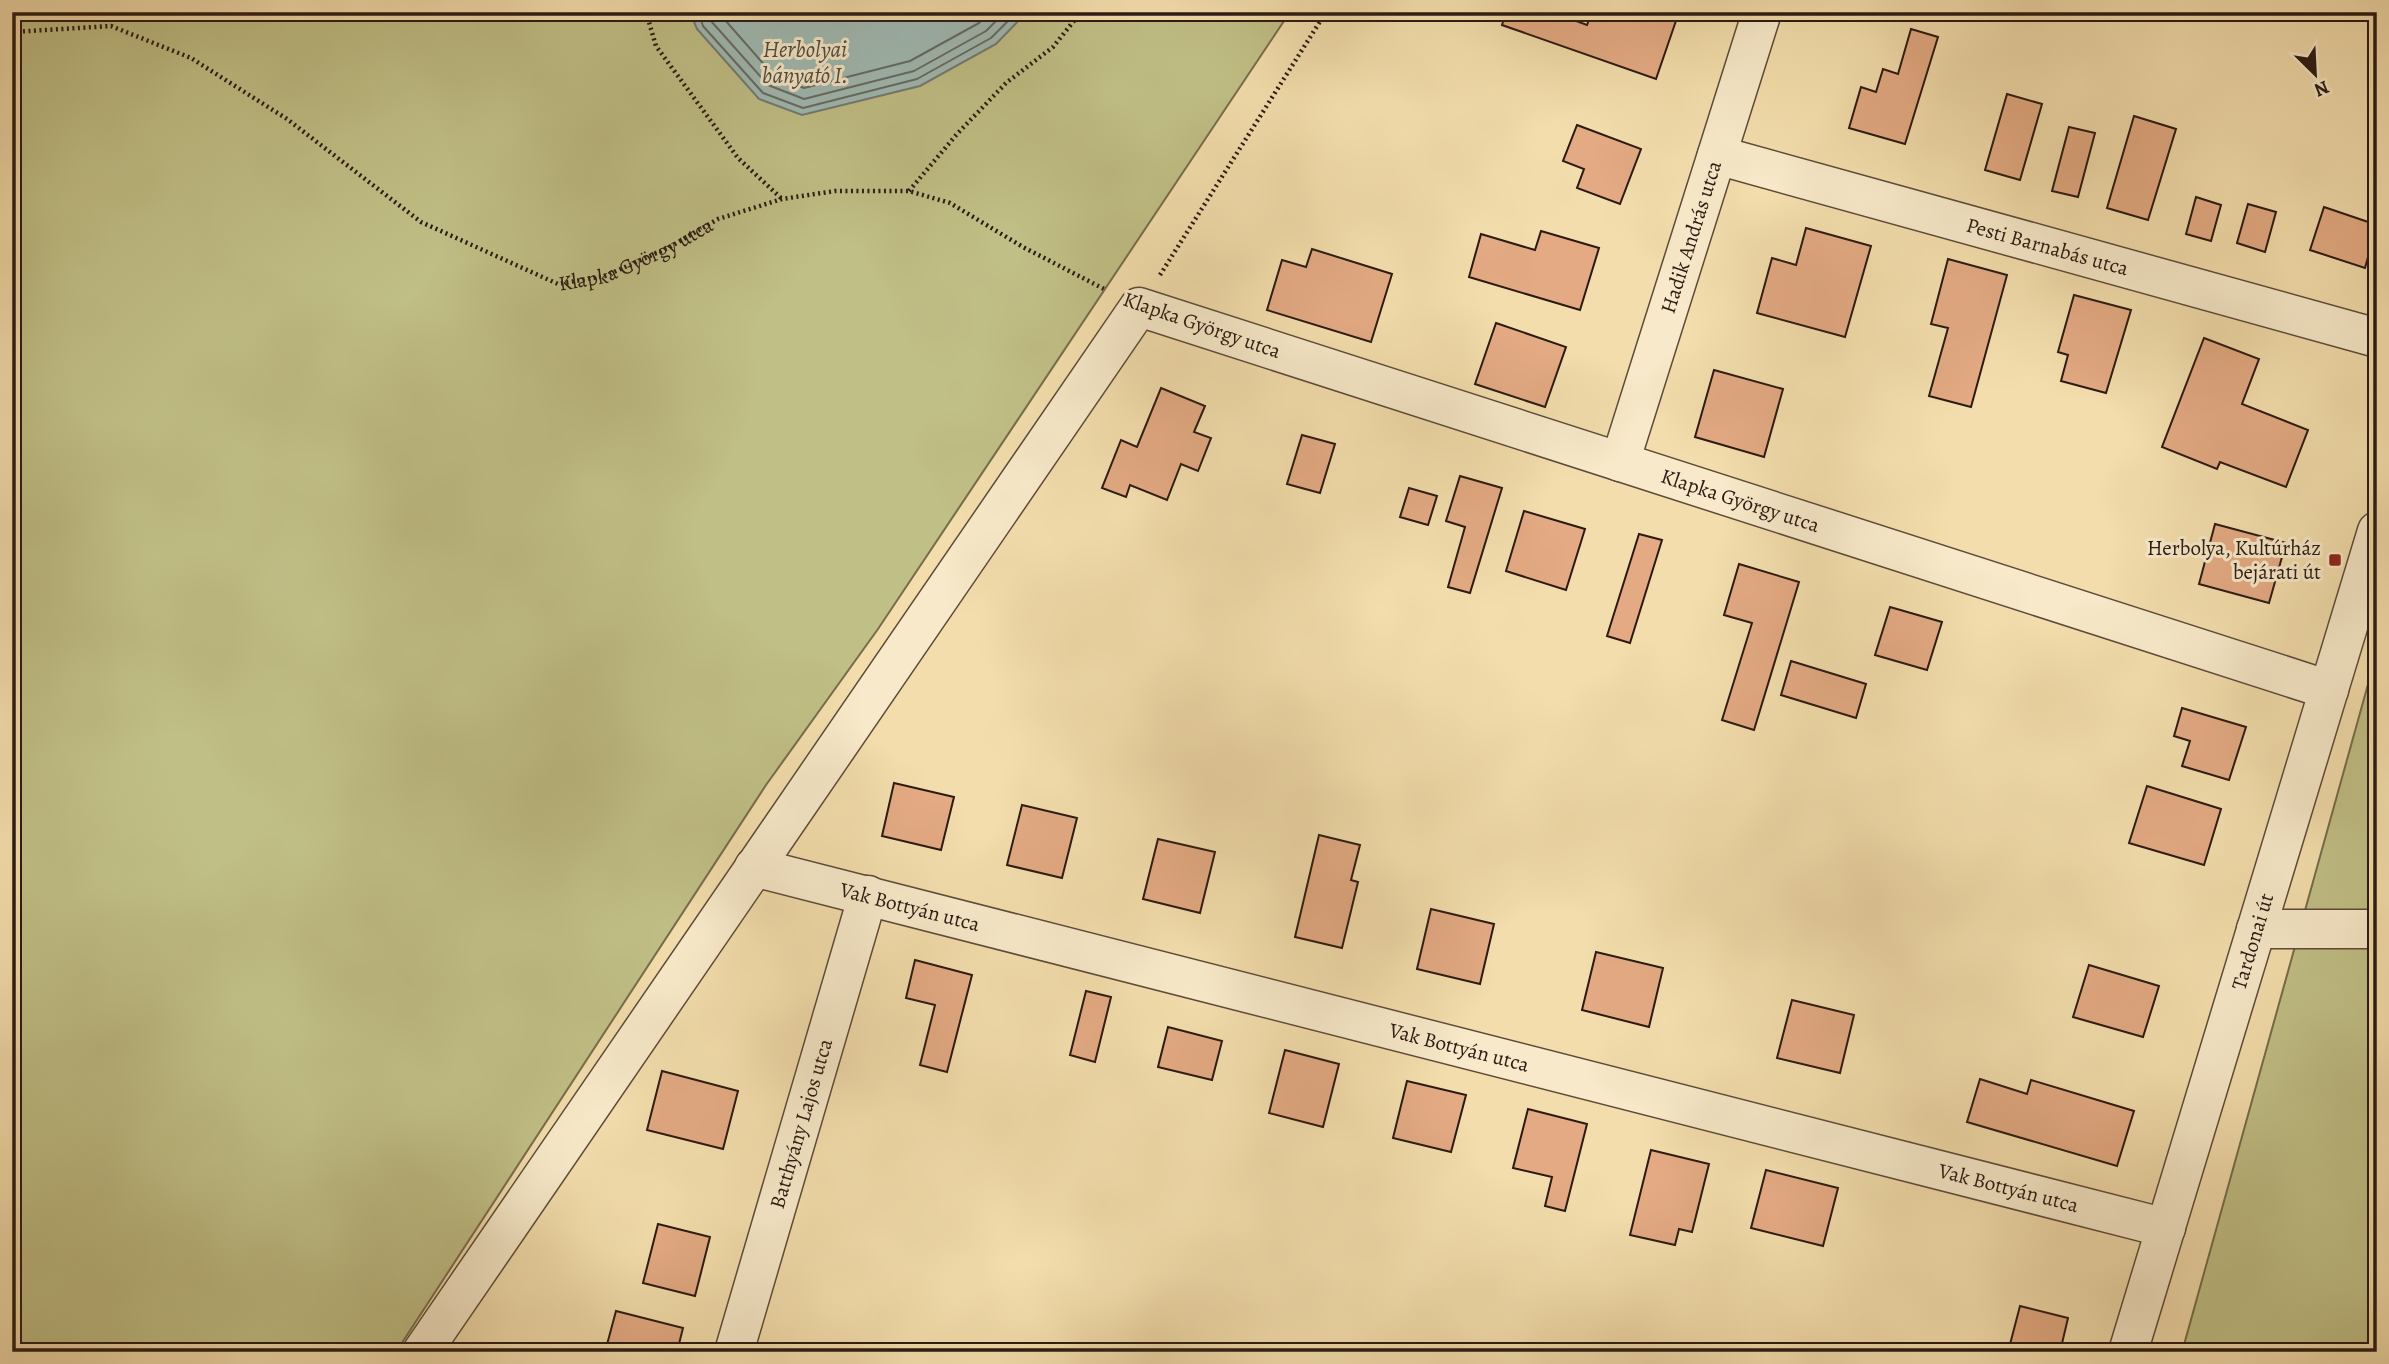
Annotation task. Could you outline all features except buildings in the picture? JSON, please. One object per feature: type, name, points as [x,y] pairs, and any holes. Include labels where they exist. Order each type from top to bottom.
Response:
[{"type":"street","name":"Hadik András utca","points":[[1620,462],[1762,12]]},
{"type":"street","name":"Pesti Barnabás utca","points":[[1717,155],[2377,338]]},
{"type":"street","name":"Klapka György utca","points":[[1139,307],[2329,690]]},
{"type":"street","points":[[422,1352],[1139,307]]},
{"type":"street","name":"Tardonai út","points":[[2128,1352],[2377,531]]},
{"type":"street","name":"Vak Bottyán utca","points":[[754,867],[2166,1228]]},
{"type":"street","name":"Batthyány Lajos utca","points":[[734,1352],[867,895]]},
{"type":"street","points":[[2256,929],[2377,929]]},
{"type":"path","points":[[646,12],[656,46],[738,158],[782,199]]},
{"type":"path","points":[[909,191],[957,134],[1006,83],[1053,47],[1081,12]]},
{"type":"path","points":[[1139,307],[1326,12]]},
{"type":"path","name":"Klapka György utca","points":[[12,32],[111,26],[191,58],[287,119],[421,222],[558,284],[605,275],[670,247],[718,219],[782,199],[835,191],[909,191],[950,203],[1023,247],[1139,307]]},
{"type":"shaded area","points":[[12,12],[1290,12],[878,629],[766,785],[396,1352],[12,1352]]},
{"type":"shaded area","points":[[2377,652],[2377,1352],[2182,1352]]},
{"type":"water","name":"Herbolyai bányató I.","points":[[690,12],[1027,12],[996,44],[920,86],[802,115],[759,99],[697,29]]},
{"type":"place","name":"Herbolya, Kultúrház bejárati út","points":[[2335,560]]}]
